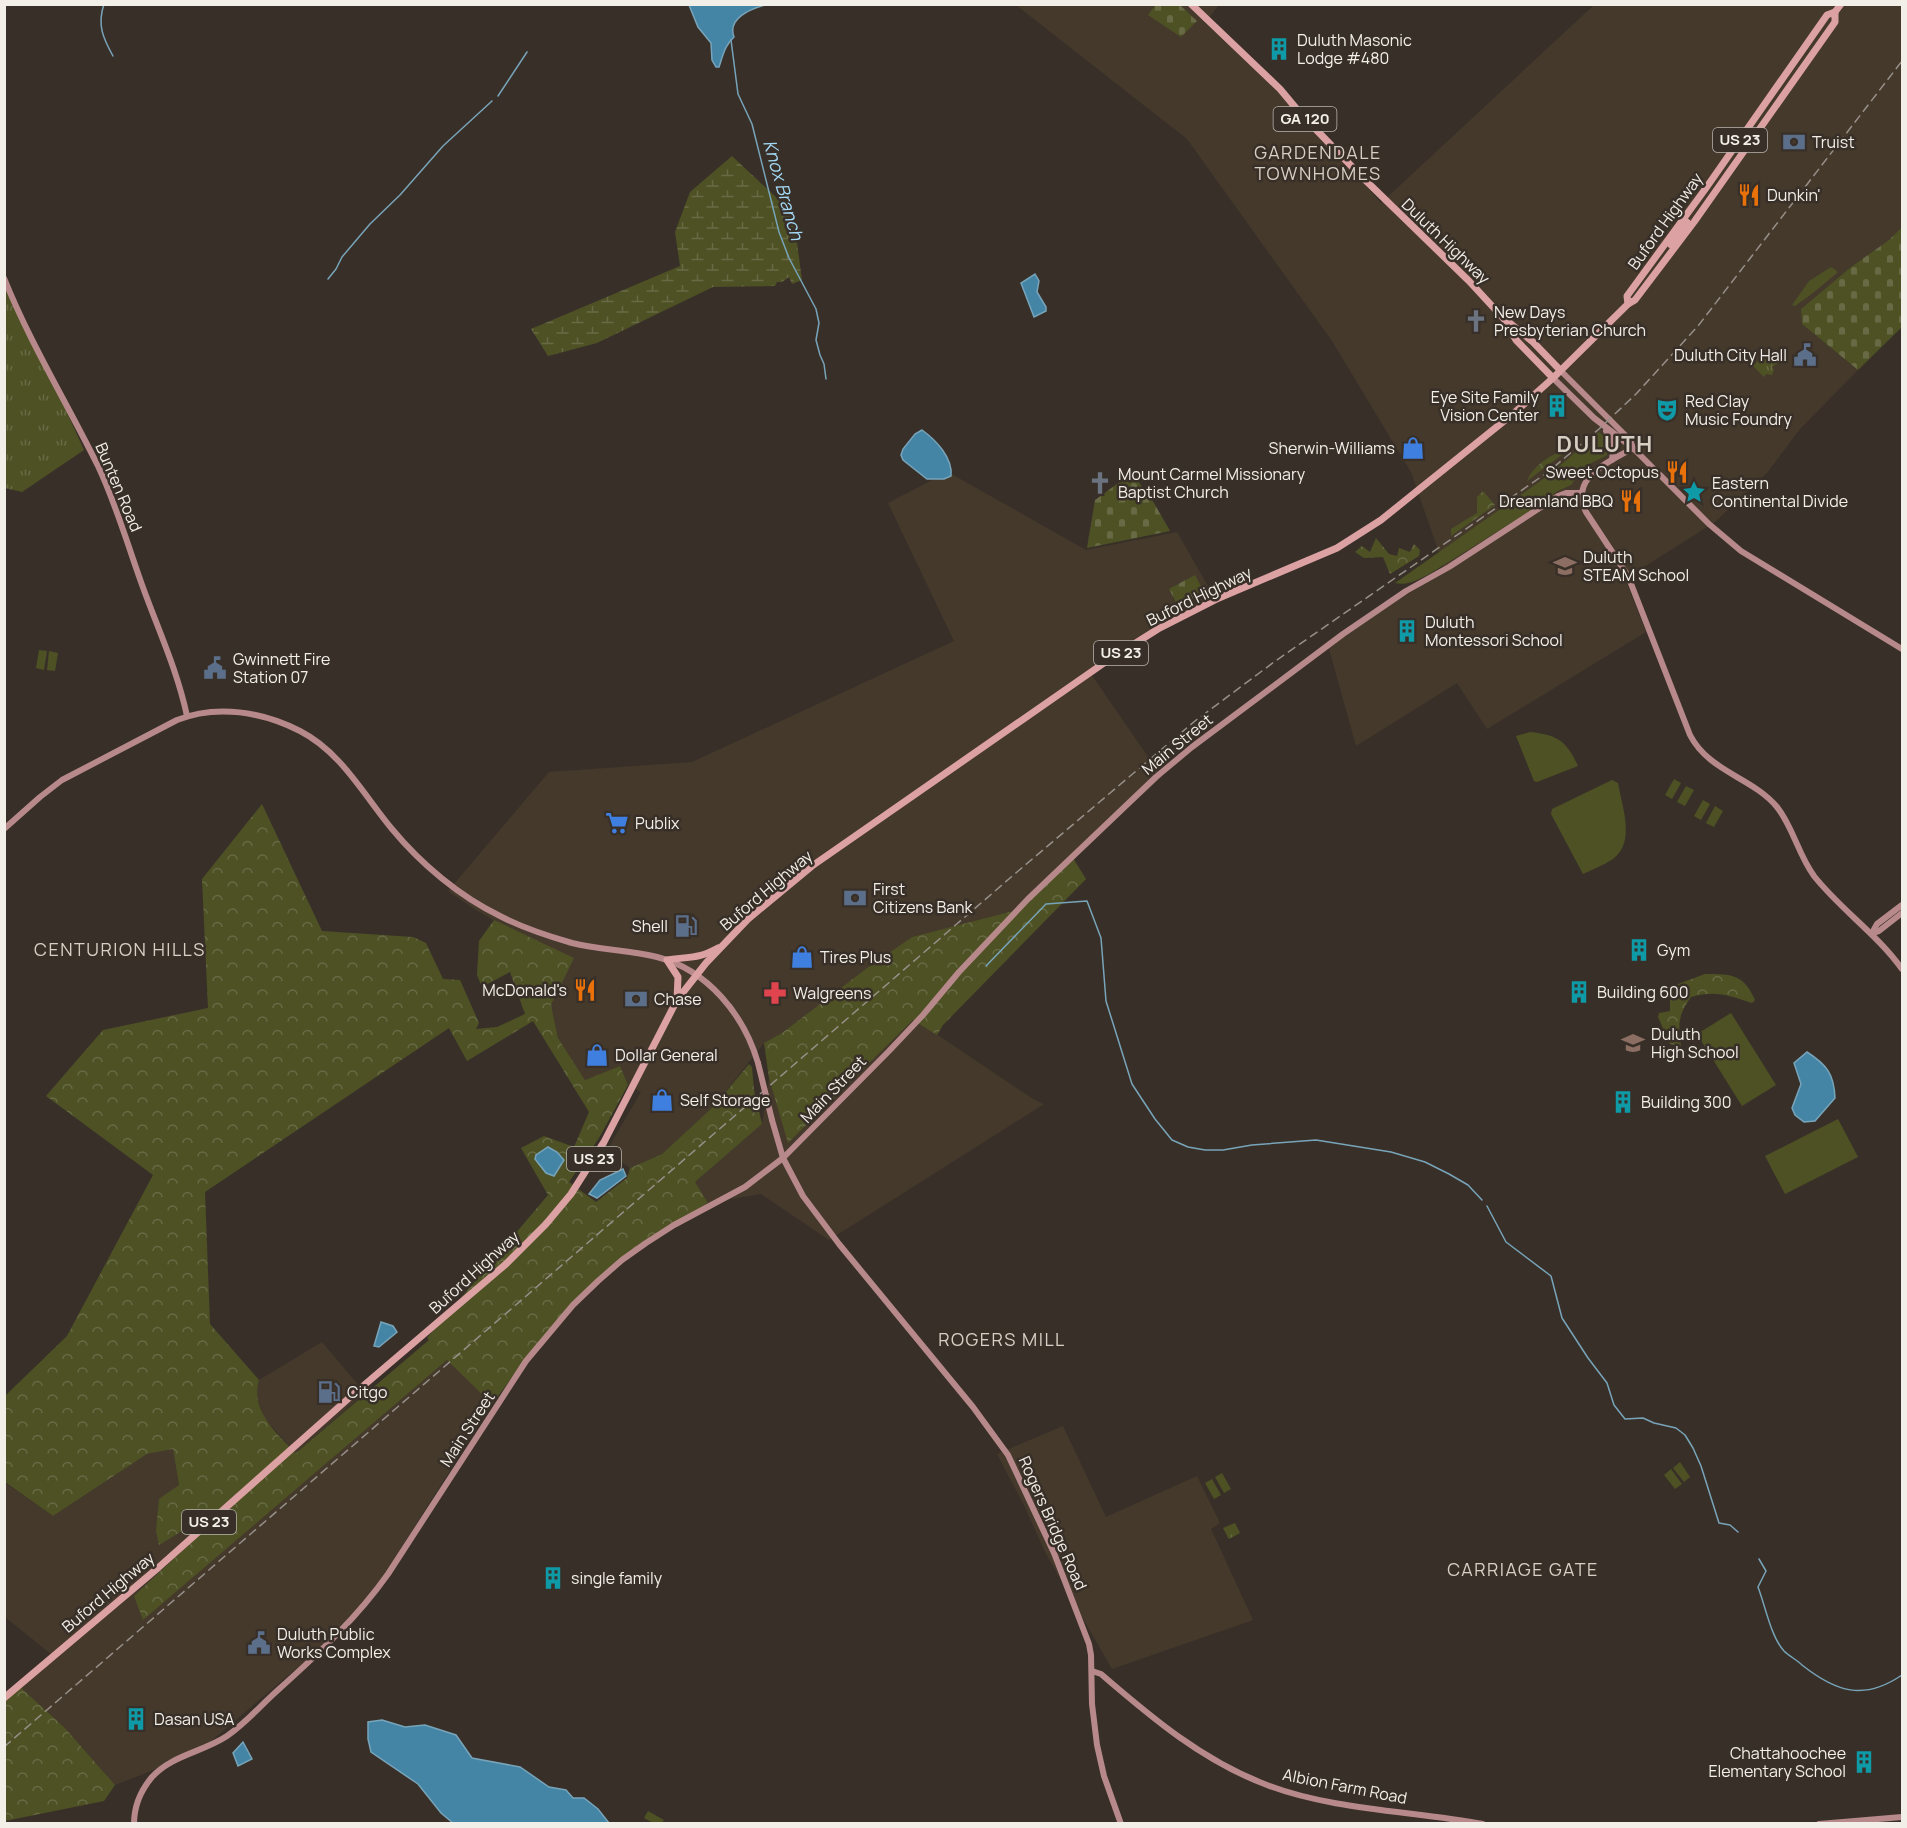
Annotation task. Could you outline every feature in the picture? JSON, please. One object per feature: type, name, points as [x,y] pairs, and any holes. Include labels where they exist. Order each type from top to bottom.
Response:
[{"type":"main road","name":"Duluth Highway","points":[[1191,4],[1280,89],[1299,113],[1462,274],[1504,319],[1533,342],[1560,370]]},
{"type":"main road","name":"Buford Highway","points":[[1628,304],[1627,296],[1690,211],[1827,15],[1835,12],[1841,4]]},
{"type":"main road","name":"Buford Highway","points":[[4,1698],[506,1264],[546,1224],[571,1194],[604,1142],[677,1000],[748,919],[812,866],[1104,663],[1158,629],[1219,598],[1337,548],[1381,520],[1497,427],[1553,378],[1628,304],[1635,300],[1672,252],[1835,22],[1835,12]]},
{"type":"main road","points":[[1777,103],[1775,99],[1780,82]]},
{"type":"main road","points":[[1730,170],[1731,162],[1743,144],[1742,137]]},
{"type":"main road","points":[[1672,252],[1671,246],[1687,222],[1690,211]]},
{"type":"main road","points":[[1646,285],[1648,275],[1664,255],[1666,243]]},
{"type":"main road","name":"Duluth Highway","points":[[1504,319],[1516,340],[1553,378]]},
{"type":"main road","points":[[667,960],[703,956],[722,946]]},
{"type":"main road","points":[[667,960],[678,977],[677,1000]]},
{"type":"street","name":"Bunten Road","points":[[4,278],[22,321],[98,467],[114,504],[141,583],[178,678],[187,716]]},
{"type":"street","points":[[1560,370],[1630,440],[1633,448]]},
{"type":"street","points":[[1553,378],[1603,426],[1633,448],[1712,527],[1741,551],[1902,649]]},
{"type":"street","points":[[1603,426],[1614,443],[1612,461]]},
{"type":"street","points":[[1633,448],[1588,477],[1581,493],[1582,501],[1586,512],[1628,576],[1695,746],[1711,762],[1763,794],[1777,808],[1788,826],[1798,852],[1814,875],[1833,897],[1872,933],[1902,969]]},
{"type":"street","name":"Main Street","points":[[134,1824],[137,1804],[143,1789],[153,1776],[166,1765],[211,1746],[240,1726],[324,1648],[367,1602],[388,1574],[526,1361],[573,1305],[622,1260],[646,1243],[674,1225],[745,1187],[783,1158],[889,1052],[959,972],[1028,899],[1156,777],[1304,661],[1406,591],[1449,567],[1558,496],[1581,493]]},
{"type":"street","name":"Rogers Bridge Road","points":[[4,829],[62,780],[187,716],[217,711],[245,712],[276,720],[314,738],[340,761],[393,830],[424,862],[455,889],[485,908],[521,926],[573,943],[647,954],[667,960],[698,975],[735,1011],[752,1041],[783,1158],[803,1196],[973,1407],[1008,1455],[1032,1503],[1089,1644],[1097,1745],[1104,1776],[1121,1824]]},
{"type":"street","points":[[1872,933],[1877,924],[1902,905]]},
{"type":"street","points":[[1872,933],[1879,931],[1902,913]]},
{"type":"street","name":"Albion Farm Road","points":[[1092,1671],[1101,1674],[1177,1736],[1220,1764],[1268,1785],[1335,1802],[1483,1824]]},
{"type":"street","points":[[1819,1824],[1902,1817]]},
{"type":"shaded area","points":[[1016,5],[1155,5],[1148,15],[1197,21],[1180,5],[1219,5],[1205,23],[1267,76],[1381,203],[1594,5],[1902,5],[1902,227],[1889,240],[1851,267],[1801,309],[1802,324],[1858,370],[1800,429],[1767,473],[1715,522],[1625,579],[1646,632],[1487,729],[1457,683],[1356,746],[1328,645],[1445,570],[1411,472],[1332,341],[1187,139]]},
{"type":"shaded area","points":[[948,472],[1086,550],[1177,532],[1217,602],[1150,637],[1091,674],[1162,777],[1013,911],[912,937],[782,1033],[764,1043],[715,1105],[662,1154],[630,1168],[606,1152],[641,1092],[628,1085],[620,1066],[585,1080],[558,1038],[551,1005],[573,958],[511,930],[448,891],[549,772],[692,762],[954,641],[888,503]]},
{"type":"shaded area","points":[[914,1019],[1033,1099],[1044,1104],[829,1240],[761,1194],[708,1203],[695,1182],[762,1124],[769,1078],[789,1142]]},
{"type":"shaded area","points":[[322,1342],[365,1393],[296,1453],[264,1418],[255,1392],[259,1380]]},
{"type":"shaded area","points":[[448,1359],[492,1404],[367,1602],[317,1651],[197,1753],[115,1785],[65,1728],[18,1685],[52,1655],[5,1617],[4,1482],[53,1516],[147,1454],[173,1449],[179,1486],[159,1544],[182,1531],[195,1539],[229,1545]]},
{"type":"shaded area","points":[[1063,1426],[1106,1517],[1197,1476],[1220,1523],[1211,1529],[1253,1620],[1112,1669],[1045,1552],[1024,1505],[997,1454]]},
{"type":"green space","points":[[1155,5],[1180,5],[1197,21],[1181,37],[1148,15]]},
{"type":"green space","points":[[732,156],[793,213],[802,280],[792,284],[789,277],[782,282],[777,282],[775,286],[713,287],[597,343],[548,356],[531,329],[680,266],[675,232],[690,192]]},
{"type":"green space","points":[[1902,227],[1902,327],[1858,370],[1802,324],[1801,309],[1851,267],[1889,240]]},
{"type":"green space","points":[[1831,267],[1837,273],[1795,306],[1792,305],[1809,281]]},
{"type":"green space","points":[[4,284],[38,349],[84,450],[22,492],[5,488]]},
{"type":"green space","points":[[1770,348],[1779,357],[1780,362],[1772,367],[1774,370],[1772,375],[1766,374],[1764,377],[1753,366]]},
{"type":"green space","points":[[1599,432],[1610,442],[1610,449],[1606,456],[1585,466],[1571,485],[1556,492],[1541,504],[1431,573],[1409,583],[1395,583],[1549,475]]},
{"type":"green space","points":[[1567,448],[1567,451],[1527,481],[1538,465]]},
{"type":"green space","points":[[1132,473],[1154,503],[1170,531],[1087,548],[1095,500]]},
{"type":"green space","points":[[1483,491],[1495,505],[1451,536],[1451,529],[1477,513],[1477,497]]},
{"type":"green space","points":[[1376,538],[1389,554],[1397,556],[1399,548],[1410,552],[1414,544],[1420,550],[1419,556],[1390,574],[1383,557],[1364,558],[1355,552],[1362,546],[1370,552]]},
{"type":"green space","points":[[1195,575],[1204,592],[1178,606],[1169,589]]},
{"type":"green space","points":[[39,650],[47,651],[44,670],[36,668]]},
{"type":"green space","points":[[49,651],[58,653],[55,671],[47,670]]},
{"type":"green space","points":[[1530,732],[1560,740],[1578,766],[1537,782],[1534,781],[1516,736]]},
{"type":"green space","points":[[1674,779],[1681,783],[1672,799],[1665,795]]},
{"type":"green space","points":[[1612,780],[1618,783],[1624,813],[1626,834],[1624,843],[1620,852],[1613,859],[1583,874],[1551,814],[1552,809]]},
{"type":"green space","points":[[1686,786],[1694,790],[1685,806],[1677,802]]},
{"type":"green space","points":[[1703,800],[1710,804],[1701,820],[1694,816]]},
{"type":"green space","points":[[262,804],[322,931],[413,937],[426,943],[443,979],[460,980],[479,1023],[476,1029],[497,1027],[525,1014],[510,972],[482,987],[477,975],[479,941],[494,920],[574,958],[551,1005],[558,1038],[585,1080],[620,1066],[628,1085],[599,1138],[569,1182],[596,1202],[627,1178],[630,1168],[662,1154],[715,1105],[749,1064],[752,1067],[754,1090],[762,1124],[695,1182],[708,1203],[612,1266],[529,1355],[492,1404],[447,1360],[143,1620],[134,1596],[195,1539],[182,1531],[159,1545],[156,1531],[159,1499],[179,1485],[173,1449],[147,1454],[53,1516],[5,1482],[5,1396],[67,1336],[153,1175],[46,1096],[103,1030],[208,1008],[202,879]],"holes":[[[533,1021],[589,1112],[574,1147],[544,1136],[521,1148],[548,1195],[427,1338],[429,1340],[296,1453],[273,1429],[261,1411],[257,1391],[259,1380],[210,1324],[205,1192],[449,1028],[467,1061]]]},
{"type":"green space","points":[[1715,806],[1723,811],[1714,827],[1706,823]]},
{"type":"green space","points":[[1073,858],[1086,879],[943,1025],[937,1035],[913,1020],[788,1143],[769,1078],[764,1043],[782,1033],[912,937],[1013,911]]},
{"type":"green space","points":[[1705,974],[1736,977],[1751,991],[1755,1000],[1752,1003],[1715,994],[1691,997],[1680,1020],[1681,1046],[1670,1044],[1658,1017],[1659,1013],[1670,1011],[1670,997],[1678,984]]},
{"type":"green space","points":[[1731,1013],[1776,1085],[1742,1106],[1697,1034]]},
{"type":"green space","points":[[1838,1119],[1858,1157],[1785,1194],[1765,1156]]},
{"type":"green space","points":[[1680,1462],[1690,1477],[1684,1482],[1673,1468]]},
{"type":"green space","points":[[1671,1469],[1682,1484],[1675,1489],[1664,1475]]},
{"type":"green space","points":[[1222,1473],[1231,1489],[1224,1493],[1215,1477]]},
{"type":"green space","points":[[1212,1479],[1221,1495],[1214,1499],[1205,1483]]},
{"type":"green space","points":[[1235,1523],[1240,1533],[1229,1539],[1223,1528]]},
{"type":"green space","points":[[18,1685],[65,1728],[115,1785],[104,1801],[5,1821],[4,1698]]},
{"type":"green space","points":[[648,1811],[664,1820],[662,1823],[653,1823],[644,1818]]},
{"type":"water","points":[[689,5],[765,5],[747,12],[737,20],[733,30],[734,37],[726,47],[719,67],[716,67],[712,60],[711,43],[698,27]]},
{"type":"water","points":[[1035,274],[1039,281],[1037,292],[1046,311],[1034,317],[1021,283]]},
{"type":"water","points":[[922,430],[938,444],[946,456],[951,476],[944,479],[927,479],[903,460],[901,455],[903,449],[915,434]]},
{"type":"water","points":[[1807,1052],[1820,1061],[1828,1071],[1833,1083],[1835,1098],[1815,1121],[1804,1122],[1795,1115],[1792,1108],[1801,1084],[1794,1063]]},
{"type":"water","points":[[548,1147],[564,1160],[554,1176],[546,1173],[535,1159],[536,1155]]},
{"type":"water","points":[[623,1169],[626,1176],[597,1198],[589,1194],[600,1180]]},
{"type":"water","points":[[381,1322],[393,1326],[397,1332],[379,1347],[374,1346]]},
{"type":"water","points":[[382,1720],[405,1727],[425,1725],[456,1735],[472,1758],[520,1767],[549,1787],[566,1790],[573,1798],[584,1798],[598,1809],[609,1823],[453,1823],[441,1813],[418,1784],[371,1752],[368,1722]]},
{"type":"water","points":[[243,1742],[252,1759],[238,1766],[233,1753]]},
{"type":"waterway","points":[[104,4],[101,18],[102,31],[113,56]]},
{"type":"waterway","name":"Knox Branch","points":[[731,40],[738,94],[752,124],[779,232],[789,258],[816,309],[819,323],[816,340],[826,379]]},
{"type":"waterway","points":[[498,96],[527,52]]},
{"type":"waterway","points":[[328,279],[342,257],[370,224],[400,195],[443,146],[492,101]]},
{"type":"waterway","points":[[986,966],[1046,904],[1087,901],[1101,938],[1106,1001],[1132,1084],[1172,1140],[1188,1147],[1205,1150],[1316,1140],[1391,1152],[1425,1162],[1449,1174],[1468,1185],[1482,1200]]},
{"type":"waterway","points":[[1487,1206],[1506,1242],[1551,1276],[1562,1318],[1607,1383],[1614,1405],[1625,1419],[1643,1418],[1676,1428],[1685,1435],[1701,1466],[1719,1523],[1730,1525],[1738,1532]]},
{"type":"waterway","points":[[1759,1559],[1766,1571],[1758,1587],[1772,1629],[1779,1645],[1786,1653],[1827,1682],[1850,1690],[1875,1688],[1902,1675]]},
{"type":"railway","points":[[4,1747],[1195,721],[1274,662],[1548,472],[1599,429],[1636,394],[1698,326],[1902,61]]},
{"type":"place","name":"Duluth Masonic Lodge #480","points":[[1279,49]]},
{"type":"place","name":"Truist","points":[[1794,142]]},
{"type":"place","name":"Dunkin'","points":[[1749,195]]},
{"type":"place","name":"New Days Presbyterian Church","points":[[1476,321]]},
{"type":"place","name":"Duluth City Hall","points":[[1805,355]]},
{"type":"place","name":"Eye Site Family Vision Center","points":[[1557,406]]},
{"type":"place","name":"Red Clay Music Foundry","points":[[1667,410]]},
{"type":"place","name":"Sherwin-Williams","points":[[1413,448]]},
{"type":"place","name":"Sweet Octopus","points":[[1677,472]]},
{"type":"place","name":"Mount Carmel Missionary Baptist Church","points":[[1100,483]]},
{"type":"place","name":"Eastern Continental Divide","points":[[1694,492]]},
{"type":"place","name":"Dreamland BBQ","points":[[1631,501]]},
{"type":"place","name":"Duluth STEAM School","points":[[1565,566]]},
{"type":"place","name":"Duluth Montessori School","points":[[1407,631]]},
{"type":"place","name":"Gwinnett Fire Station 07","points":[[215,668]]},
{"type":"place","name":"Publix","points":[[617,823]]},
{"type":"place","name":"First Citizens Bank","points":[[855,898]]},
{"type":"place","name":"Shell","points":[[686,926]]},
{"type":"place","name":"Gym","points":[[1639,950]]},
{"type":"place","name":"Tires Plus","points":[[802,957]]},
{"type":"place","name":"McDonald's","points":[[585,990]]},
{"type":"place","name":"Building 600","points":[[1579,992]]},
{"type":"place","name":"Walgreens","points":[[775,993]]},
{"type":"place","name":"Chase","points":[[636,999]]},
{"type":"place","name":"Duluth High School","points":[[1633,1043]]},
{"type":"place","name":"Dollar General","points":[[597,1055]]},
{"type":"place","name":"Self Storage","points":[[662,1100]]},
{"type":"place","name":"Building 300","points":[[1623,1102]]},
{"type":"place","name":"Citgo","points":[[329,1392]]},
{"type":"place","name":"single family","points":[[553,1578]]},
{"type":"place","name":"Duluth Public Works Complex","points":[[259,1643]]},
{"type":"place","name":"Dasan USA","points":[[136,1719]]},
{"type":"place","name":"Chattahoochee Elementary School","points":[[1864,1762]]},
{"type":"district","name":"GARDENDALE TOWNHOMES","points":[[1318,163]]},
{"type":"district","name":"DULUTH","points":[[1605,444]]},
{"type":"district","name":"CENTURION HILLS","points":[[120,950]]},
{"type":"district","name":"ROGERS MILL","points":[[1002,1340]]},
{"type":"district","name":"CARRIAGE GATE","points":[[1523,1570]]}]
